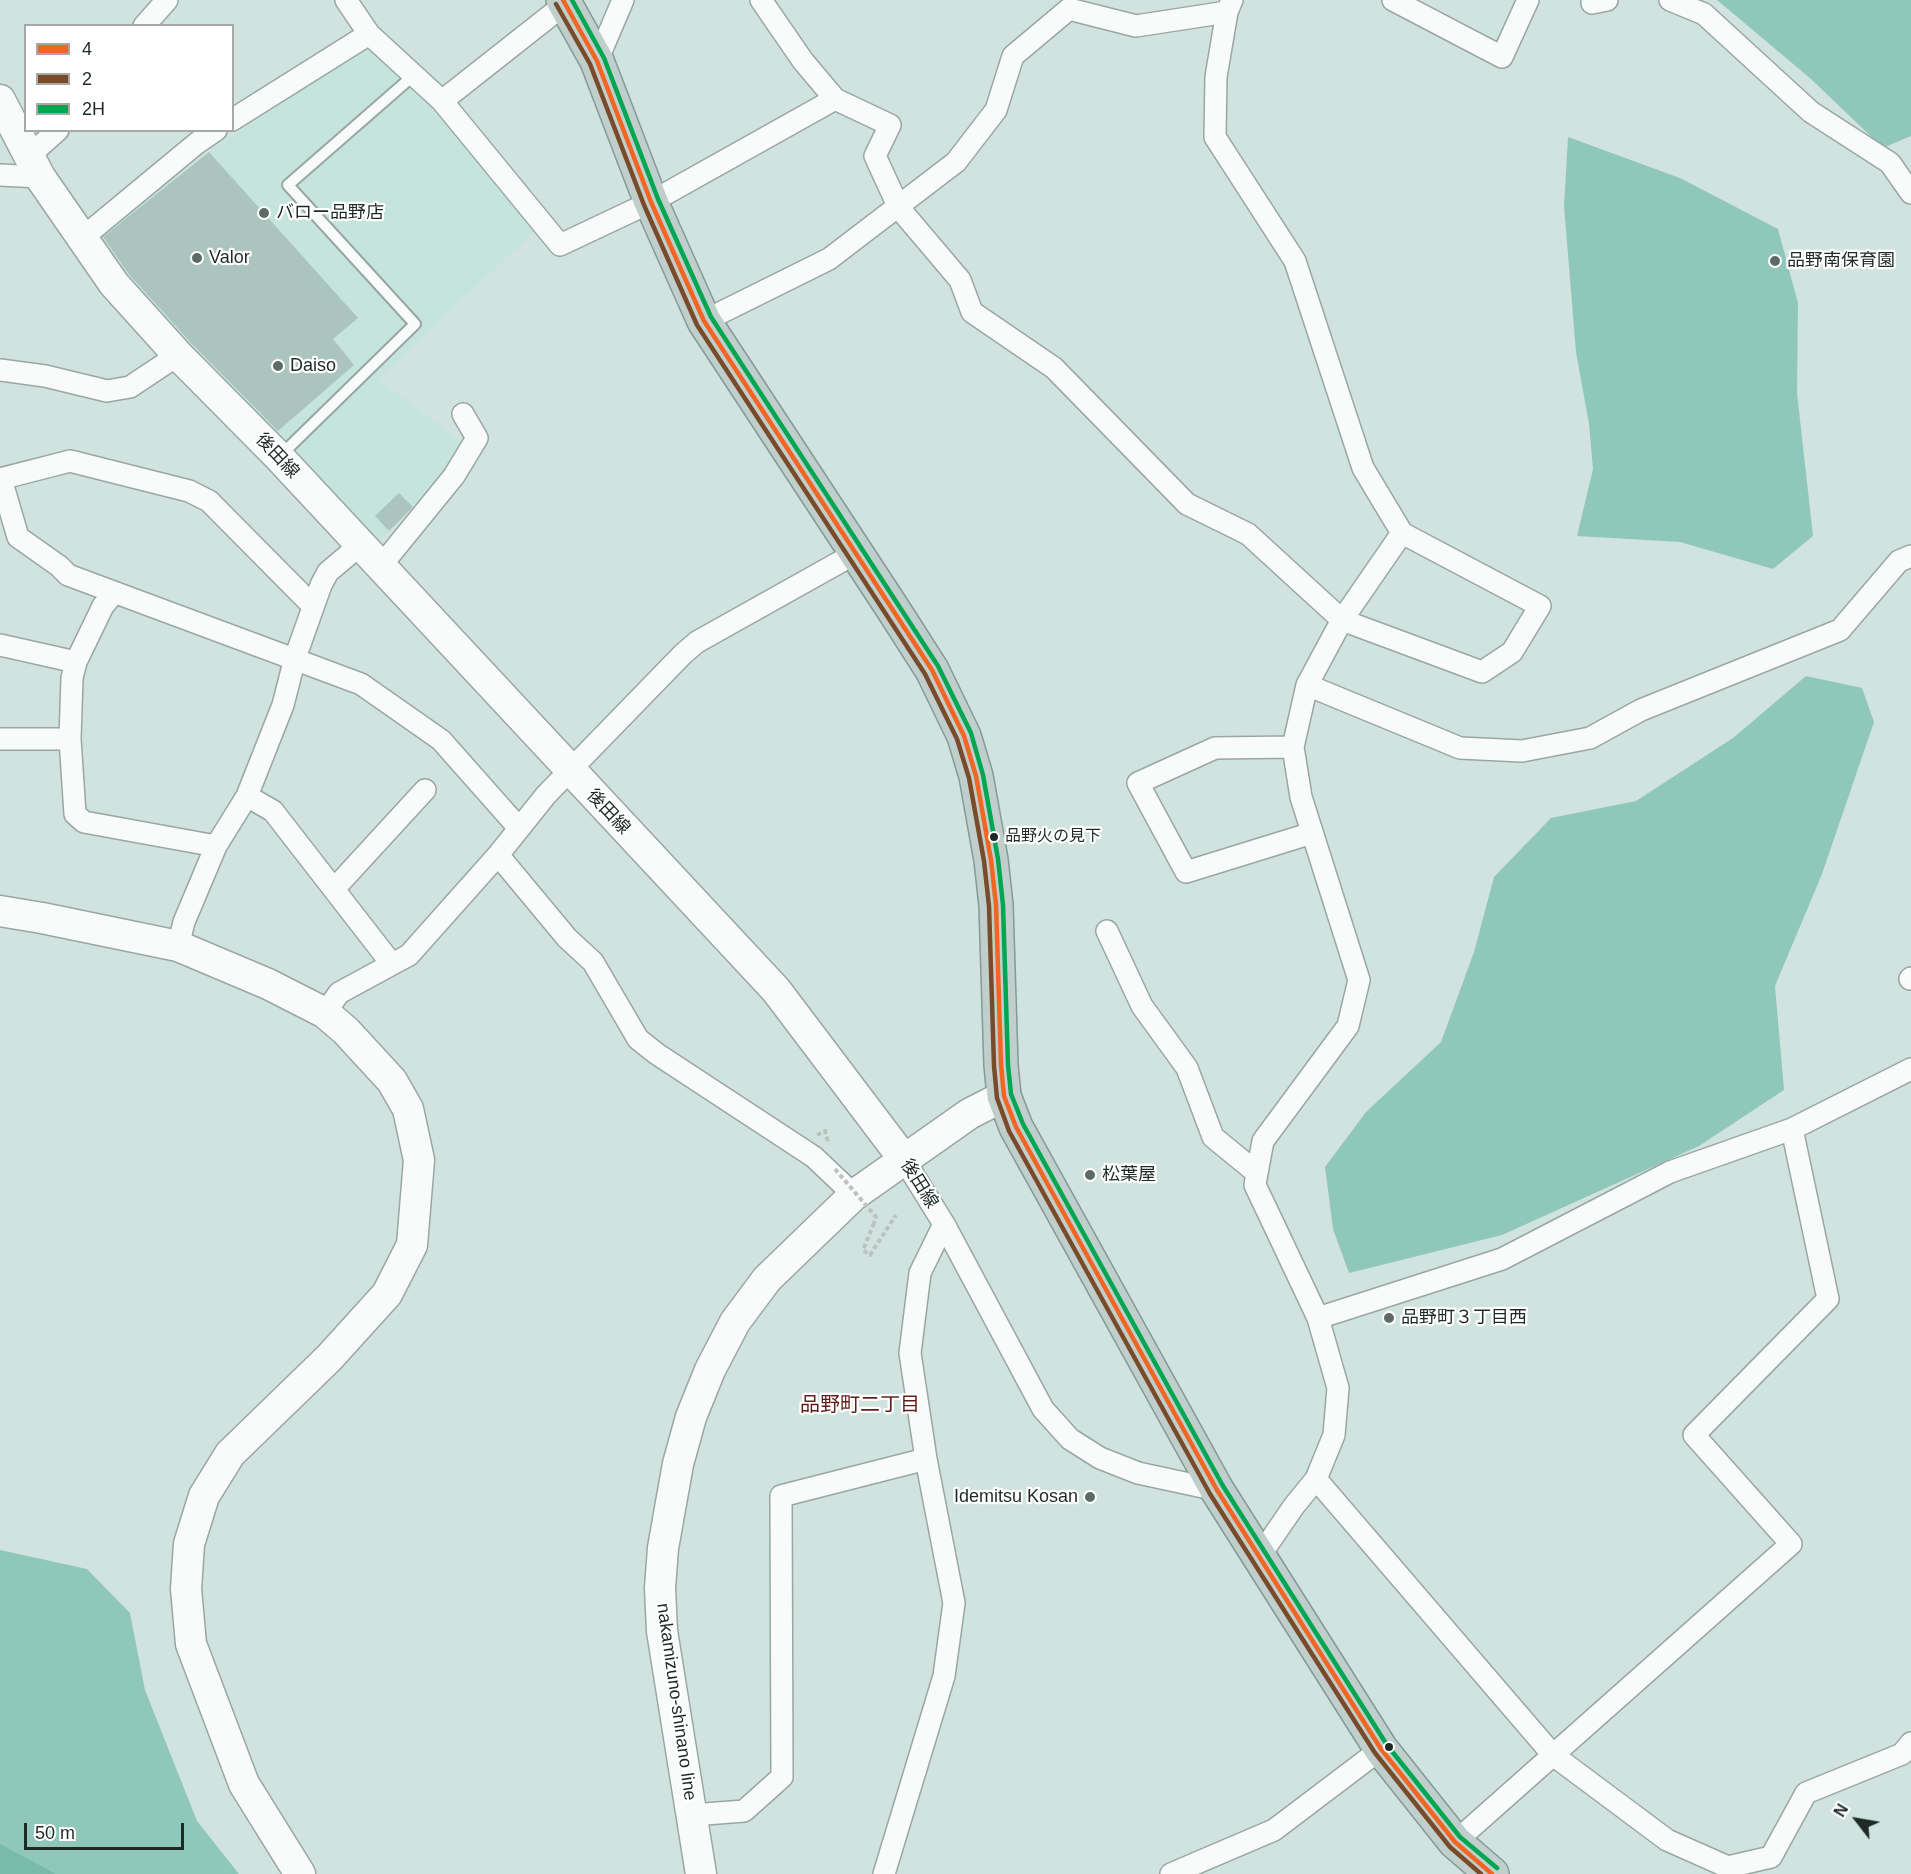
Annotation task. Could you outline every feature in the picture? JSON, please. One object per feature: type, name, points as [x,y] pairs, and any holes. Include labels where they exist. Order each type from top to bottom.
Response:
[{"type":"highway","points":[[564,2],[597,61],[651,202],[704,321],[932,670],[964,736],[976,776],[991,860],[996,905],[1004,1096],[1016,1127],[1217,1490],[1381,1749],[1455,1842],[1492,1874]]},
{"type":"street","points":[[146,24],[167,0]]},
{"type":"street","points":[[346,0],[369,34],[442,101],[560,245],[651,202],[835,99]]},
{"type":"street","points":[[597,61],[623,0]]},
{"type":"street","points":[[704,321],[829,259],[899,208],[956,162],[996,110],[1013,56],[1069,4],[1136,26],[1229,6],[1216,77],[1215,137],[1295,261],[1363,468],[1402,533],[1540,606],[1512,652],[1482,672],[1342,620],[1248,534],[1187,504],[1054,368],[972,312],[960,280],[899,208],[875,156],[890,125],[835,99],[803,61],[761,0]]},
{"type":"street","points":[[1393,0],[1502,57],[1528,0]]},
{"type":"street","points":[[1593,0],[1592,3],[1607,0]]},
{"type":"street","points":[[1670,0],[1704,14],[1811,112],[1890,164],[1911,193]]},
{"type":"street","points":[[442,101],[564,2]]},
{"type":"street","points":[[234,119],[369,34]]},
{"type":"street","name":"後田線","points":[[0,100],[35,166],[81,239],[114,284],[178,355],[279,457],[359,546],[776,990],[903,1158],[944,1224],[1043,1408],[1070,1439],[1100,1458],[1138,1473],[1217,1490]]},
{"type":"street","points":[[0,175],[35,166],[57,132]]},
{"type":"street","points":[[81,239],[213,132]]},
{"type":"street","points":[[0,370],[45,376],[107,391],[130,387],[178,355]]},
{"type":"street","points":[[380,567],[454,476],[477,438],[463,414]]},
{"type":"street","points":[[313,606],[210,501],[189,491],[70,461],[0,479],[18,537],[68,575],[113,594],[295,658],[361,684],[441,740],[518,827]]},
{"type":"street","points":[[1259,1557],[1294,1506],[1316,1479],[1334,1435],[1338,1388],[1318,1318],[1255,1185],[1257,1173],[1263,1141],[1348,1026],[1359,980],[1301,797],[1293,747],[1307,685],[1342,620],[1402,533]]},
{"type":"street","points":[[178,946],[184,922],[216,846],[247,796],[283,705],[295,658],[313,606],[328,572],[359,546]]},
{"type":"street","points":[[325,1013],[339,993],[409,955],[498,855],[518,827],[569,770],[697,642],[856,553]]},
{"type":"street","points":[[1307,685],[1460,748],[1522,751],[1590,738],[1641,710],[1840,630],[1899,561],[1911,556]]},
{"type":"street","points":[[113,594],[103,606],[76,662],[72,678],[70,739],[75,814],[84,822],[216,846]]},
{"type":"street","points":[[0,645],[76,662]]},
{"type":"street","points":[[0,739],[70,739]]},
{"type":"street","points":[[1293,747],[1215,748],[1138,783],[1186,872],[1312,833]]},
{"type":"street","points":[[335,888],[425,790]]},
{"type":"street","points":[[247,796],[273,811],[391,963]]},
{"type":"street","points":[[498,855],[567,938],[593,962],[638,1039],[657,1054],[814,1156],[854,1195]]},
{"type":"street","points":[[0,912],[42,918],[178,946],[268,984],[325,1013],[367,1052],[392,1081],[408,1109],[419,1160],[412,1245],[387,1294],[329,1358],[230,1454],[204,1496],[189,1544],[186,1589],[191,1644],[244,1784],[300,1874]]},
{"type":"street","points":[[1107,931],[1142,1006],[1187,1068],[1213,1137],[1257,1173]]},
{"type":"street","points":[[1318,1318],[1502,1259],[1670,1172],[1792,1129],[1911,1069]]},
{"type":"street","name":"nakamizuno-shinano line","points":[[701,1874],[662,1631],[660,1588],[663,1548],[678,1464],[691,1417],[710,1370],[735,1322],[767,1279],[854,1195],[903,1158],[969,1114],[1004,1096]]},
{"type":"street","points":[[1455,1842],[1791,1544],[1694,1435],[1828,1299],[1792,1129]]},
{"type":"street","points":[[884,1874],[944,1676],[954,1603],[927,1460],[910,1353],[920,1273],[944,1224]]},
{"type":"street","points":[[692,1815],[744,1811],[782,1777],[782,1496],[927,1460]]},
{"type":"street","points":[[1316,1479],[1553,1755],[1667,1840],[1728,1867],[1771,1857],[1806,1792],[1902,1754],[1911,1743]]},
{"type":"street","points":[[1171,1874],[1274,1830],[1381,1749]]},
{"type":"lane","points":[[279,457],[415,324],[288,185],[414,75]]},
{"type":"path","points":[[818,1136],[817,1133],[825,1131],[827,1134]]},
{"type":"path","points":[[835,1169],[876,1217],[863,1250],[870,1255],[896,1215]]},
{"type":"shaded area","points":[[1717,0],[1911,0],[1911,136],[1883,148],[1811,79]]},
{"type":"shaded area","points":[[366,46],[434,105],[536,230],[378,379],[462,442],[447,472],[371,549],[92,241],[209,152]]},
{"type":"shaded area","points":[[1568,137],[1680,178],[1778,229],[1798,303],[1797,393],[1813,536],[1773,569],[1680,542],[1577,536],[1593,469],[1589,424],[1576,352],[1564,206]]},
{"type":"shaded area","points":[[1806,676],[1862,688],[1874,722],[1822,874],[1775,986],[1784,1090],[1699,1146],[1502,1235],[1349,1273],[1333,1229],[1325,1167],[1366,1112],[1441,1042],[1474,952],[1494,877],[1551,818],[1636,801],[1733,738]]},
{"type":"shaded area","points":[[0,1550],[87,1569],[130,1613],[145,1690],[197,1821],[239,1874],[0,1874]]},
{"type":"shaded area","points":[[0,1844],[56,1874],[0,1874]]},
{"type":"building","points":[[209,152],[358,318],[333,339],[354,365],[278,431],[191,343],[128,273],[103,237]]},
{"type":"building","points":[[399,493],[413,507],[389,531],[375,516]]},
{"type":"transit line","name":"4","points":[[563,0],[597,61],[651,202],[704,321],[932,670],[964,736],[976,776],[991,860],[996,905],[1001,1065],[1004,1096],[1016,1127],[1217,1490],[1381,1749],[1455,1842],[1492,1874]]},
{"type":"transit line","name":"2H","points":[[572,0],[604,58],[658,199],[711,317],[938,666],[971,733],[983,775],[998,859],[1003,905],[1008,1065],[1011,1094],[1023,1124],[1223,1486],[1387,1745],[1460,1837],[1497,1868]]},
{"type":"transit line","name":"2","points":[[556,4],[590,64],[644,205],[697,325],[925,674],[957,739],[969,778],[984,861],[989,906],[994,1066],[997,1098],[1009,1131],[1210,1494],[1375,1753],[1450,1847],[1481,1874]]},
{"type":"place","name":"バロー品野店","points":[[264,213]]},
{"type":"place","name":"Valor","points":[[197,258]]},
{"type":"place","name":"品野南保育園","points":[[1775,261]]},
{"type":"place","name":"Daiso","points":[[278,366]]},
{"type":"place","name":"品野火の見下","points":[[994,837]]},
{"type":"place","name":"松葉屋","points":[[1090,1175]]},
{"type":"place","name":"品野町３丁目西","points":[[1389,1318]]},
{"type":"place","name":"Idemitsu Kosan","points":[[1090,1497]]},
{"type":"district","name":"品野町二丁目","points":[[860,1405]]}]
